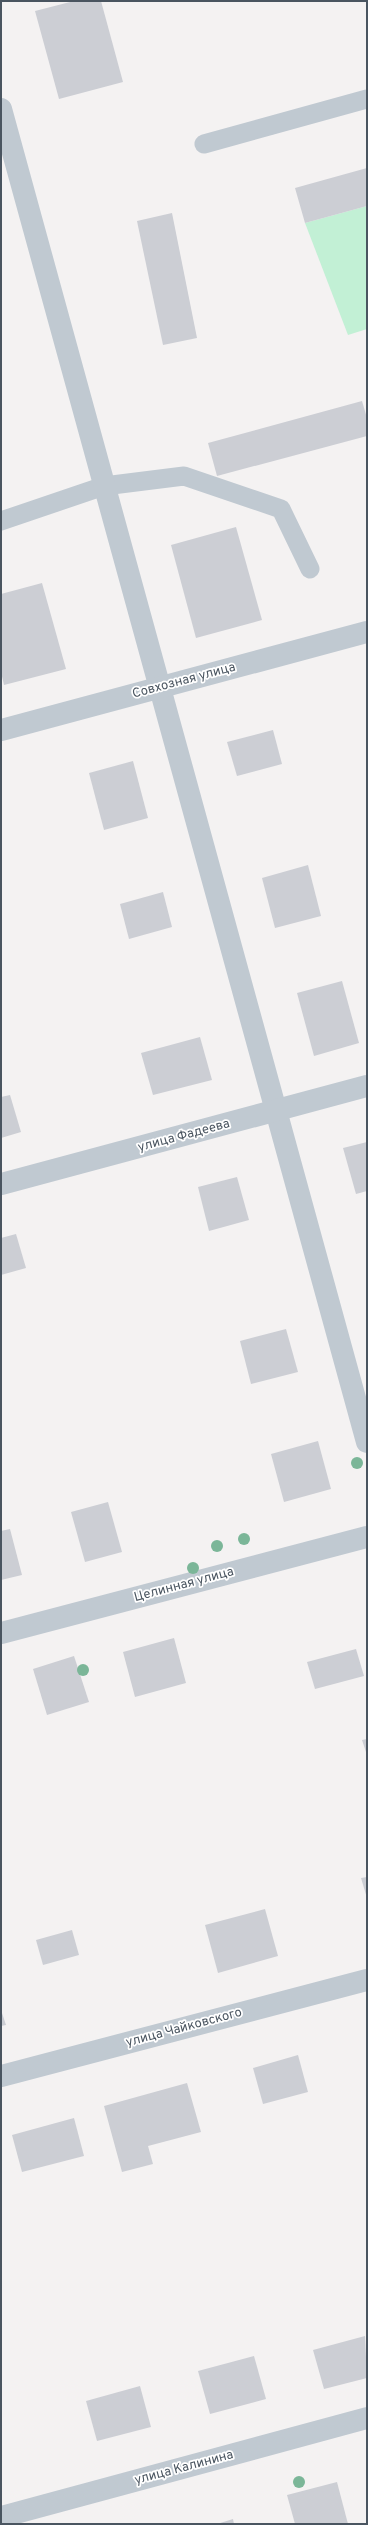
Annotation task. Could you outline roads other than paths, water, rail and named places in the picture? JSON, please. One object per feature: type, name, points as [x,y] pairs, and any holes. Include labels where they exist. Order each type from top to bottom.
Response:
[{"type":"street","points":[[1,109],[367,1442]]},
{"type":"street","name":"Совхозная улица","points":[[1,730],[367,632]]},
{"type":"street","name":"улица Фадеева","points":[[1,1184],[367,1086]]},
{"type":"street","name":"Целинная улица","points":[[1,1633],[367,1537]]},
{"type":"street","name":"улица Чайковского","points":[[1,2076],[367,1980]]},
{"type":"street","name":"улица Калинина","points":[[1,2517],[367,2418]]},
{"type":"lane","points":[[204,144],[367,100]]},
{"type":"lane","points":[[1,521],[104,486],[184,476],[281,509],[310,569]]}]
